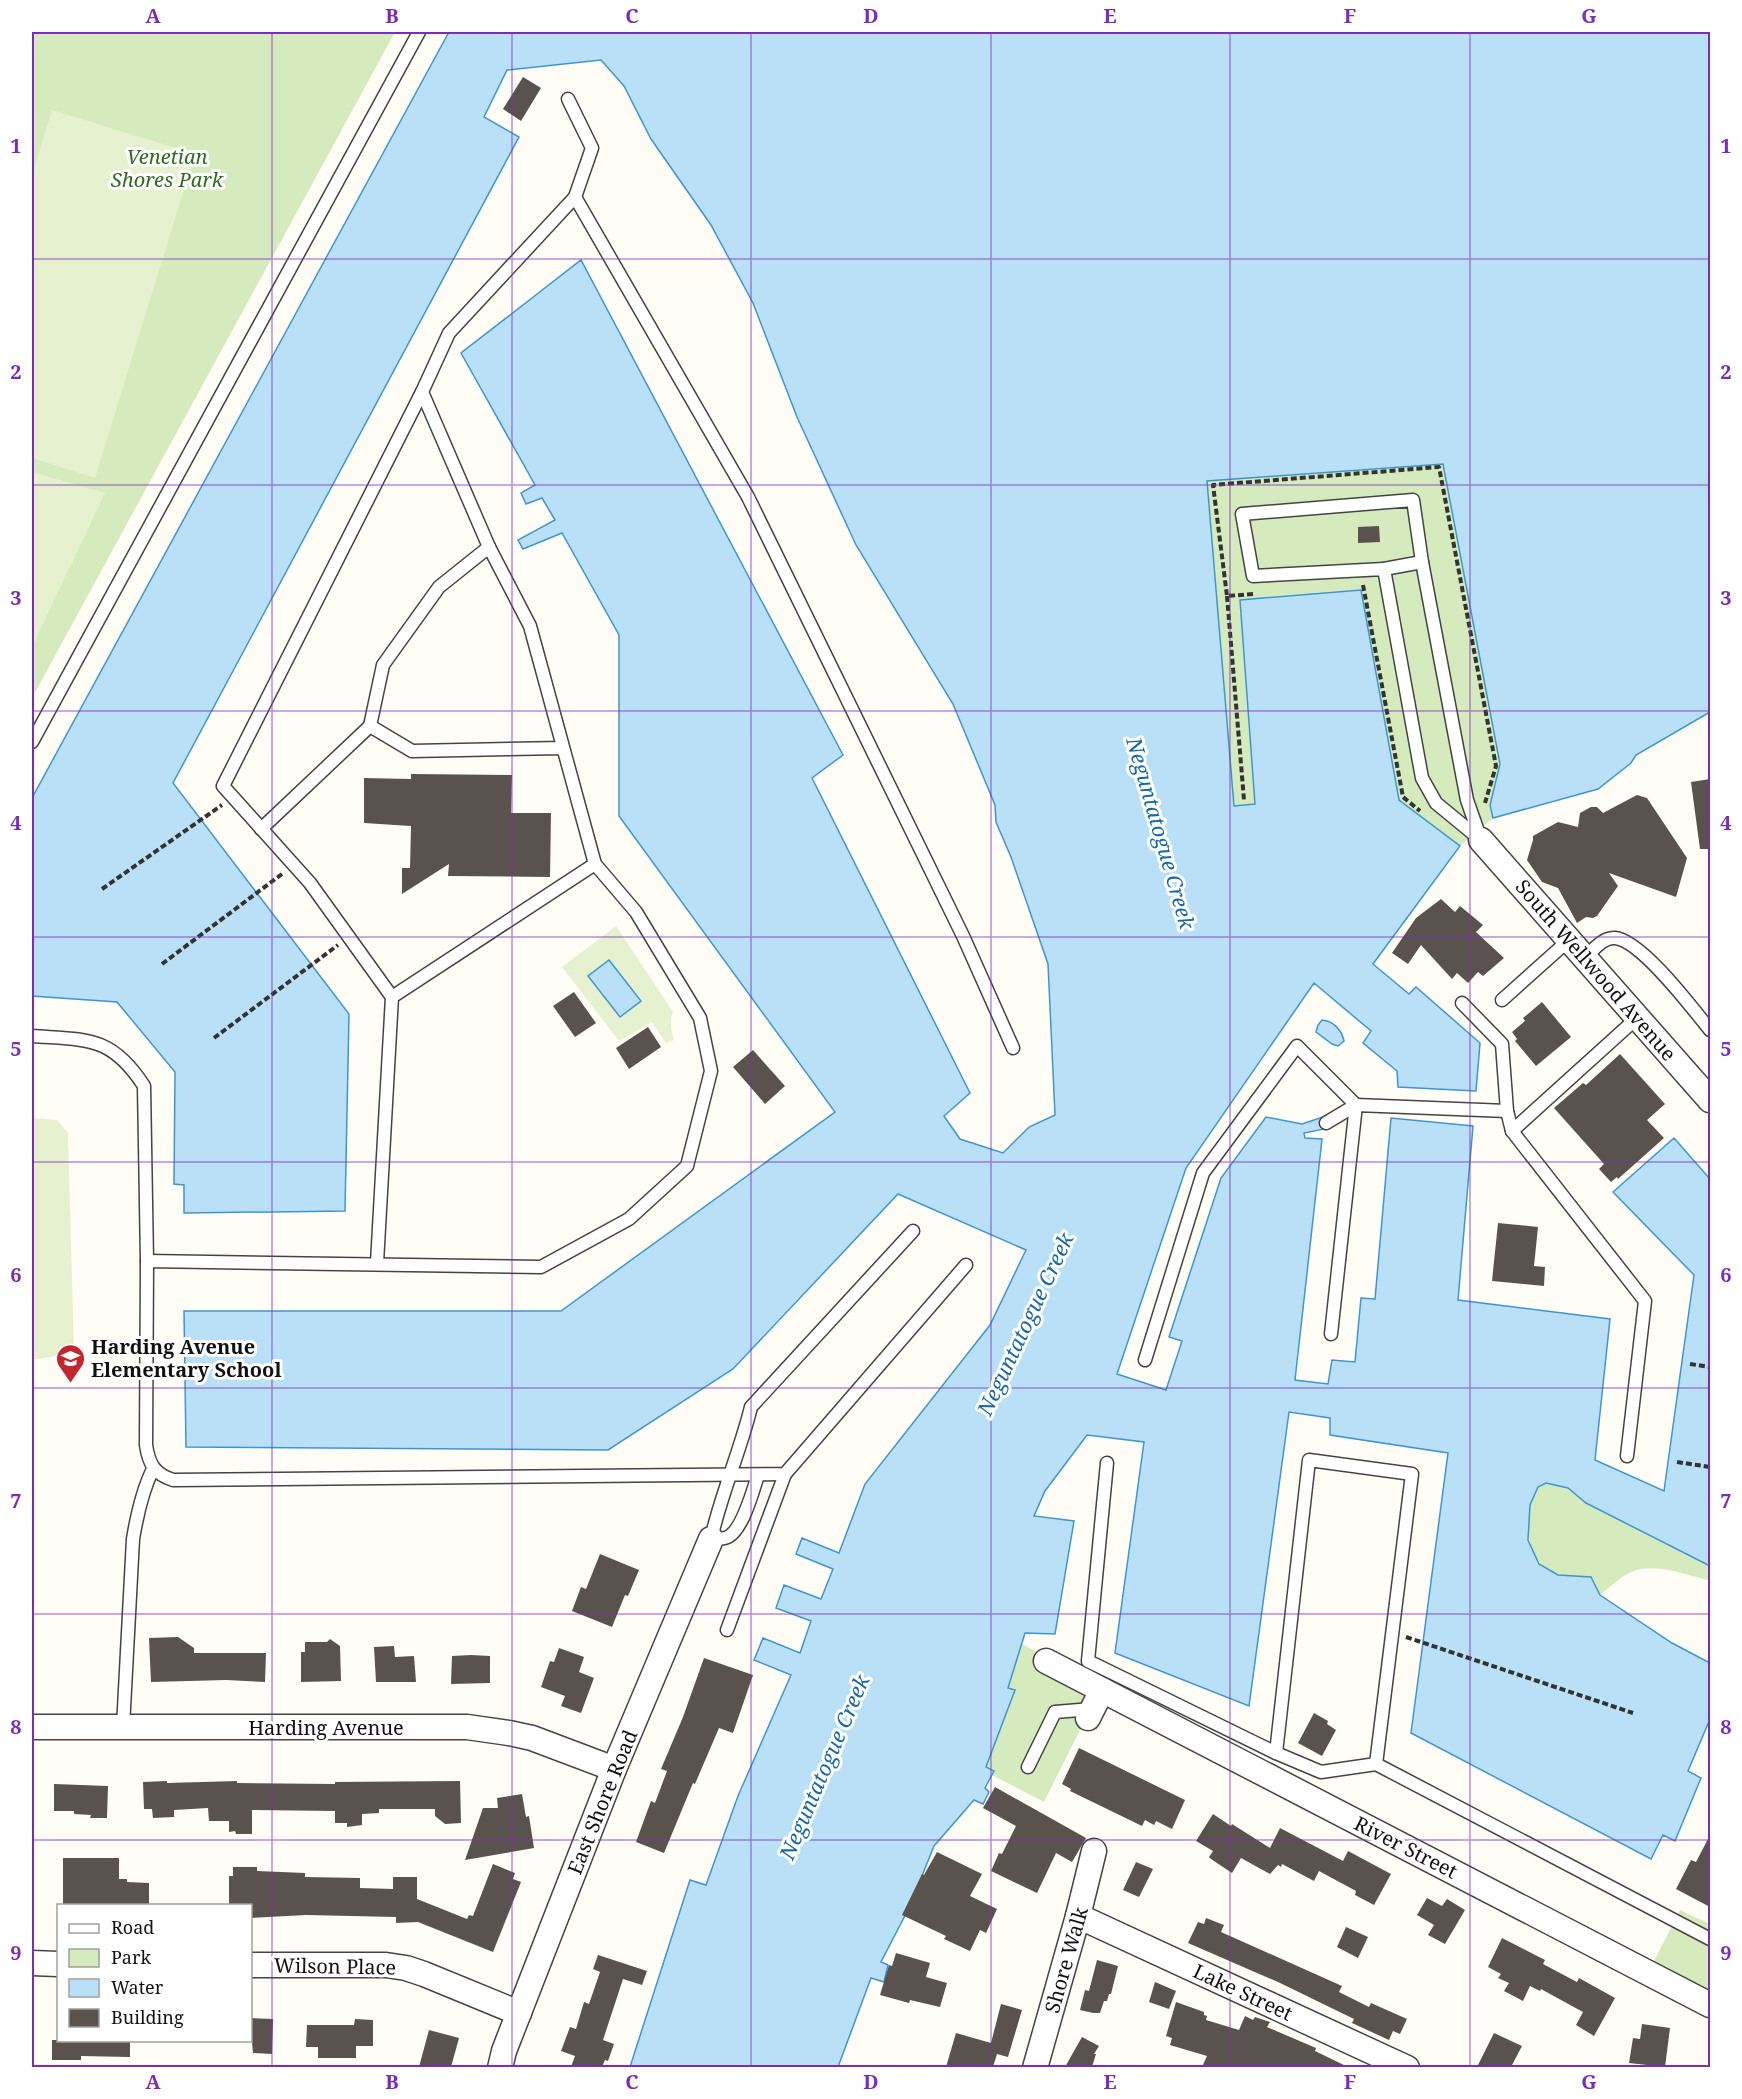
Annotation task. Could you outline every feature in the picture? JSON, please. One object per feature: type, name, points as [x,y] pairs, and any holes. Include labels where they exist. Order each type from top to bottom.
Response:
[{"type":"street","name":"South Wellwood Avenue","points":[[1481,840],[1710,1100]]},
{"type":"street","name":"East Shore Road","points":[[501,2067],[504,2051],[614,1769],[711,1539]]},
{"type":"street","name":"River Street","points":[[1046,1661],[1094,1706],[1710,2005]]},
{"type":"street","name":"Harding Avenue","points":[[32,1727],[467,1727],[532,1738],[614,1769]]},
{"type":"street","name":"Shore Walk","points":[[1035,2067],[1094,1851]]},
{"type":"street","name":"Lake Street","points":[[1078,1916],[1407,2067]]},
{"type":"street","points":[[32,1964],[57,1964]]},
{"type":"street","name":"Wilson Place","points":[[252,1965],[386,1965],[406,1968],[519,2013]]},
{"type":"lane","points":[[32,742],[419,32]]},
{"type":"lane","points":[[377,1263],[392,997],[310,883],[223,786],[422,392],[449,333],[575,197],[592,148],[568,99]]},
{"type":"lane","points":[[575,197],[748,497],[963,936],[1013,1048]]},
{"type":"lane","points":[[147,1261],[541,1267],[629,1219],[687,1166],[711,1071],[700,1018],[636,912],[595,864],[530,626],[489,547],[422,392]]},
{"type":"lane","points":[[1422,562],[1384,569],[1253,576],[1242,514],[1413,500],[1422,562],[1467,800],[1481,840]]},
{"type":"lane","points":[[261,829],[370,726],[382,665],[439,587],[489,547]]},
{"type":"lane","points":[[1384,569],[1422,778],[1436,803],[1481,840]]},
{"type":"lane","points":[[370,726],[412,750],[562,748]]},
{"type":"lane","points":[[392,997],[595,864]]},
{"type":"lane","points":[[1585,958],[1601,942],[1614,938],[1624,941],[1659,969],[1710,1030]]},
{"type":"lane","points":[[1502,1000],[1569,940]]},
{"type":"lane","points":[[1462,1003],[1502,1044],[1512,1131],[1645,1301],[1627,1456]]},
{"type":"lane","points":[[1512,1131],[1638,1017]]},
{"type":"lane","points":[[32,1036],[91,1040],[112,1051],[132,1068],[144,1086],[147,1261],[146,1445],[153,1469],[162,1476],[173,1479],[785,1474]]},
{"type":"lane","points":[[1144,1359],[1203,1173],[1297,1046],[1356,1105]]},
{"type":"lane","points":[[1326,1123],[1356,1105],[1508,1111]]},
{"type":"lane","points":[[1331,1335],[1356,1105]]},
{"type":"lane","points":[[758,1475],[744,1514],[734,1532],[727,1538],[711,1539],[744,1437],[751,1407],[913,1231]]},
{"type":"lane","points":[[727,1630],[785,1474],[966,1265]]},
{"type":"lane","points":[[1276,1753],[1309,1460],[1413,1474],[1376,1764]]},
{"type":"lane","points":[[1107,1463],[1088,1661],[1276,1753],[1321,1772],[1376,1764],[1710,1939]]},
{"type":"lane","points":[[123,1727],[133,1539],[145,1489],[153,1469]]},
{"type":"lane","points":[[1028,1767],[1055,1712],[1094,1706]]},
{"type":"path","points":[[1227,596],[1244,800]]},
{"type":"path","points":[[102,889],[204,817]]},
{"type":"path","points":[[162,964],[294,865]]},
{"type":"path","points":[[214,1038],[349,937]]},
{"type":"path","points":[[1690,1364],[1710,1367]]},
{"type":"path","points":[[1677,1462],[1710,1467]]},
{"type":"path","points":[[1419,1641],[1633,1713]]},
{"type":"green space","name":"Venetian Shores Park","points":[[32,32],[395,32],[32,698]]},
{"type":"green space","points":[[52,110],[195,154],[95,478],[32,458],[32,177]]},
{"type":"green space","points":[[1443,464],[1500,764],[1490,805],[1493,818],[1460,846],[1399,800],[1360,590],[1240,600],[1255,804],[1234,806],[1207,481]]},
{"type":"green space","points":[[32,472],[105,493],[32,647]]},
{"type":"green space","points":[[616,926],[673,1012],[671,1026],[674,1040],[666,1043],[652,1022],[619,1041],[562,967]]},
{"type":"green space","points":[[32,1118],[57,1120],[68,1133],[74,1353],[32,1360]]},
{"type":"green space","points":[[1546,1483],[1568,1488],[1586,1503],[1710,1566],[1710,1581],[1670,1570],[1640,1569],[1623,1577],[1600,1595],[1590,1577],[1570,1577],[1549,1571],[1534,1554],[1528,1532],[1529,1508],[1533,1497]]},
{"type":"green space","points":[[1022,1644],[1102,1686],[1044,1802],[992,1775],[993,1771],[986,1767],[1015,1691],[1008,1688]]},
{"type":"green space","points":[[1680,1910],[1710,1924],[1710,2001],[1650,1969]]},
{"type":"water","name":"Neguntatogue Creek","points":[[449,32],[1710,32],[1710,712],[1636,755],[1631,763],[1598,789],[1493,818],[1490,805],[1500,764],[1443,464],[1207,481],[1234,806],[1255,804],[1240,600],[1361,590],[1399,800],[1460,846],[1373,964],[1409,994],[1416,987],[1480,1043],[1476,1091],[1398,1087],[1397,1071],[1363,1043],[1371,1031],[1314,983],[1186,1168],[1117,1374],[1166,1390],[1182,1341],[1169,1337],[1221,1178],[1266,1117],[1302,1124],[1326,1116],[1329,1128],[1304,1133],[1305,1138],[1322,1139],[1295,1380],[1328,1384],[1332,1360],[1355,1362],[1361,1298],[1375,1299],[1391,1118],[1473,1126],[1458,1300],[1610,1319],[1595,1460],[1664,1491],[1694,1275],[1613,1192],[1674,1138],[1710,1179],[1710,1566],[1586,1503],[1568,1488],[1546,1483],[1538,1487],[1530,1505],[1528,1540],[1539,1564],[1558,1575],[1591,1577],[1600,1595],[1672,1643],[1710,1663],[1710,1719],[1688,1771],[1701,1778],[1675,1841],[1663,1835],[1651,1859],[1411,1733],[1448,1453],[1330,1435],[1330,1418],[1289,1412],[1249,1706],[1115,1653],[1144,1442],[1087,1435],[1045,1491],[1034,1516],[1074,1521],[1055,1634],[1025,1633],[1008,1688],[1015,1690],[986,1767],[994,1771],[985,1788],[989,1792],[983,1804],[974,1800],[934,1846],[910,1906],[881,1962],[888,1965],[884,1982],[871,1978],[838,2067],[630,2067],[690,1880],[706,1885],[738,1796],[791,1675],[754,1660],[763,1638],[800,1653],[811,1621],[776,1608],[784,1585],[821,1599],[833,1569],[796,1554],[802,1538],[839,1553],[865,1484],[990,1325],[1026,1250],[898,1194],[733,1369],[608,1450],[186,1447],[184,1311],[561,1311],[835,1112],[619,816],[619,635],[562,533],[523,549],[518,540],[555,520],[542,498],[526,504],[521,493],[535,485],[461,353],[581,260],[843,755],[812,778],[970,1093],[944,1116],[960,1139],[1003,1153],[1029,1127],[1055,1115],[1048,964],[1011,857],[996,822],[995,805],[953,704],[856,545],[797,417],[753,303],[711,225],[651,139],[624,86],[601,60],[507,70],[484,117],[519,137],[173,783],[349,1014],[345,1211],[184,1213],[184,1185],[174,1184],[175,1072],[117,1002],[32,996],[32,798]]},
{"type":"water","points":[[609,960],[641,1001],[620,1017],[588,976]]},
{"type":"water","points":[[1322,1020],[1334,1024],[1339,1030],[1344,1041],[1338,1046],[1316,1032]]},
{"type":"building","points":[[523,77],[541,88],[521,121],[503,109]]},
{"type":"building","points":[[1379,526],[1380,542],[1358,543],[1358,527]]},
{"type":"building","points":[[411,774],[512,775],[511,813],[551,813],[550,877],[448,876],[449,864],[402,894],[402,868],[410,868],[411,826],[364,823],[364,778],[411,779]]},
{"type":"building","points":[[1710,779],[1710,849],[1700,849],[1691,782]]},
{"type":"building","points":[[1637,795],[1647,798],[1687,858],[1676,897],[1609,873],[1618,886],[1597,916],[1586,917],[1577,923],[1558,888],[1542,882],[1527,860],[1533,836],[1558,822],[1578,827],[1580,813],[1591,807],[1597,807],[1603,813]]},
{"type":"building","points":[[1441,899],[1455,912],[1460,906],[1483,925],[1476,932],[1504,958],[1483,976],[1478,972],[1468,983],[1457,973],[1452,979],[1421,945],[1408,964],[1392,953],[1416,918]]},
{"type":"building","points":[[574,992],[596,1023],[575,1037],[553,1006]]},
{"type":"building","points":[[1542,1002],[1571,1037],[1536,1066],[1515,1041],[1517,1039],[1512,1032],[1525,1021],[1523,1018]]},
{"type":"building","points":[[648,1027],[661,1047],[629,1069],[616,1048]]},
{"type":"building","points":[[753,1050],[785,1086],[765,1104],[733,1067]]},
{"type":"building","points":[[1620,1054],[1665,1104],[1647,1120],[1664,1138],[1618,1179],[1617,1177],[1611,1182],[1599,1169],[1604,1164],[1554,1108],[1583,1083],[1586,1085]]},
{"type":"building","points":[[1498,1223],[1538,1227],[1534,1266],[1545,1267],[1544,1286],[1492,1281]]},
{"type":"building","points":[[600,1554],[639,1570],[628,1596],[625,1595],[612,1627],[572,1611],[581,1587],[586,1589]]},
{"type":"building","points":[[178,1637],[194,1648],[194,1653],[266,1653],[265,1682],[226,1680],[151,1682],[149,1638]]},
{"type":"building","points":[[330,1639],[340,1646],[341,1681],[301,1682],[301,1652],[305,1652],[305,1642],[327,1642]]},
{"type":"building","points":[[394,1646],[395,1657],[414,1656],[416,1682],[376,1682],[374,1647]]},
{"type":"building","points":[[559,1648],[584,1657],[579,1672],[594,1678],[581,1713],[561,1706],[565,1696],[541,1687],[550,1661],[554,1662]]},
{"type":"building","points":[[452,1656],[490,1656],[490,1683],[451,1684]]},
{"type":"building","points":[[704,1658],[753,1675],[733,1733],[719,1728],[664,1853],[636,1842],[651,1801],[655,1803],[667,1771],[661,1769]]},
{"type":"building","points":[[1314,1713],[1328,1721],[1327,1724],[1336,1730],[1322,1756],[1298,1743]]},
{"type":"building","points":[[1079,1748],[1185,1800],[1172,1829],[1156,1821],[1154,1825],[1145,1820],[1142,1826],[1070,1791],[1071,1789],[1062,1784]]},
{"type":"building","points":[[167,1781],[167,1783],[237,1781],[237,1783],[335,1784],[335,1782],[460,1781],[461,1823],[445,1824],[435,1816],[435,1809],[379,1809],[379,1813],[362,1814],[362,1825],[347,1827],[347,1823],[335,1823],[335,1811],[252,1810],[252,1834],[236,1834],[235,1831],[229,1832],[229,1821],[209,1821],[208,1808],[174,1810],[174,1817],[153,1818],[152,1809],[144,1809],[143,1782]]},
{"type":"building","points":[[54,1784],[108,1786],[107,1818],[90,1818],[91,1815],[74,1814],[74,1811],[54,1811]]},
{"type":"building","points":[[995,1787],[1086,1838],[1072,1862],[1056,1853],[1037,1893],[991,1871],[1016,1826],[983,1808]]},
{"type":"building","points":[[522,1794],[526,1817],[529,1816],[534,1848],[465,1860],[483,1808],[498,1808],[497,1798]]},
{"type":"building","points":[[1213,1814],[1270,1848],[1280,1828],[1343,1861],[1348,1851],[1391,1874],[1374,1905],[1355,1895],[1356,1891],[1319,1871],[1314,1881],[1282,1864],[1270,1874],[1241,1858],[1232,1873],[1209,1857],[1213,1851],[1196,1841]]},
{"type":"building","points":[[1710,1835],[1710,1907],[1676,1889],[1691,1860],[1696,1862]]},
{"type":"building","points":[[937,1852],[982,1874],[970,1896],[997,1909],[986,1933],[980,1930],[970,1951],[944,1939],[946,1936],[902,1915],[922,1874],[924,1875]]},
{"type":"building","points":[[63,1858],[119,1858],[119,1879],[127,1879],[127,1882],[149,1883],[149,1904],[63,1904]]},
{"type":"building","points":[[1136,1862],[1153,1869],[1139,1897],[1123,1890]]},
{"type":"building","points":[[493,1864],[515,1873],[513,1879],[521,1882],[493,1952],[418,1922],[396,1923],[396,1917],[306,1915],[252,1918],[252,1904],[229,1904],[229,1876],[233,1876],[233,1867],[257,1867],[257,1871],[305,1873],[305,1877],[360,1878],[360,1888],[393,1889],[393,1877],[417,1877],[417,1899],[467,1919],[469,1915],[473,1916]]},
{"type":"building","points":[[1427,1898],[1442,1906],[1447,1899],[1465,1910],[1445,1944],[1428,1935],[1434,1925],[1417,1915]]},
{"type":"building","points":[[1206,1918],[1224,1925],[1221,1932],[1342,1986],[1339,1992],[1369,2007],[1371,2003],[1407,2019],[1400,2034],[1393,2031],[1389,2040],[1352,2023],[1354,2019],[1278,1982],[1188,1943],[1198,1922],[1204,1924]]},
{"type":"building","points":[[1346,1927],[1368,1937],[1358,1958],[1337,1947]]},
{"type":"building","points":[[1502,1938],[1545,1960],[1543,1964],[1577,1982],[1579,1978],[1615,1998],[1594,2036],[1576,2025],[1583,2012],[1541,1989],[1540,1991],[1530,1986],[1523,2001],[1504,1991],[1509,1983],[1498,1978],[1501,1974],[1488,1967]]},
{"type":"building","points":[[896,1953],[930,1963],[926,1977],[947,1983],[940,2007],[910,2000],[909,2003],[880,1995],[889,1965],[892,1966]]},
{"type":"building","points":[[598,1955],[647,1971],[642,1985],[623,1979],[603,2040],[614,2044],[608,2061],[605,2060],[602,2067],[571,2067],[575,2056],[561,2051],[570,2027],[576,2029],[584,2002],[589,2004],[600,1972],[593,1969]]},
{"type":"building","points":[[1097,1960],[1118,1966],[1111,1994],[1107,2001],[1104,2001],[1100,2013],[1093,2013],[1080,2010],[1085,1990],[1089,1991]]},
{"type":"building","points":[[1155,1982],[1176,1991],[1169,2009],[1149,2002]]},
{"type":"building","points":[[1176,2002],[1204,2012],[1207,2016],[1206,2020],[1239,2030],[1245,2016],[1253,2020],[1255,2017],[1270,2022],[1267,2027],[1316,2048],[1315,2051],[1348,2067],[1202,2067],[1207,2056],[1170,2045],[1172,2038],[1166,2036]]},
{"type":"building","points":[[1001,2004],[1022,2010],[1008,2057],[997,2054],[993,2067],[946,2067],[956,2033],[991,2043]]},
{"type":"building","points":[[252,2018],[273,2019],[272,2054],[253,2053]]},
{"type":"building","points":[[355,2019],[373,2020],[373,2046],[356,2046],[356,2058],[318,2058],[318,2047],[306,2047],[307,2025],[354,2025]]},
{"type":"building","points":[[1642,2024],[1670,2028],[1665,2067],[1629,2063],[1633,2038],[1640,2039]]},
{"type":"building","points":[[429,2030],[459,2038],[451,2067],[419,2067]]},
{"type":"building","points":[[1494,2033],[1522,2046],[1511,2067],[1477,2067]]},
{"type":"building","points":[[1082,2037],[1099,2046],[1094,2054],[1096,2054],[1092,2067],[1065,2067]]},
{"type":"building","points":[[52,2040],[57,2040],[57,2042],[130,2042],[130,2057],[81,2056],[81,2060],[52,2060]]},
{"type":"place","name":"Harding Avenue Elementary School","points":[[70,1384]]}]
